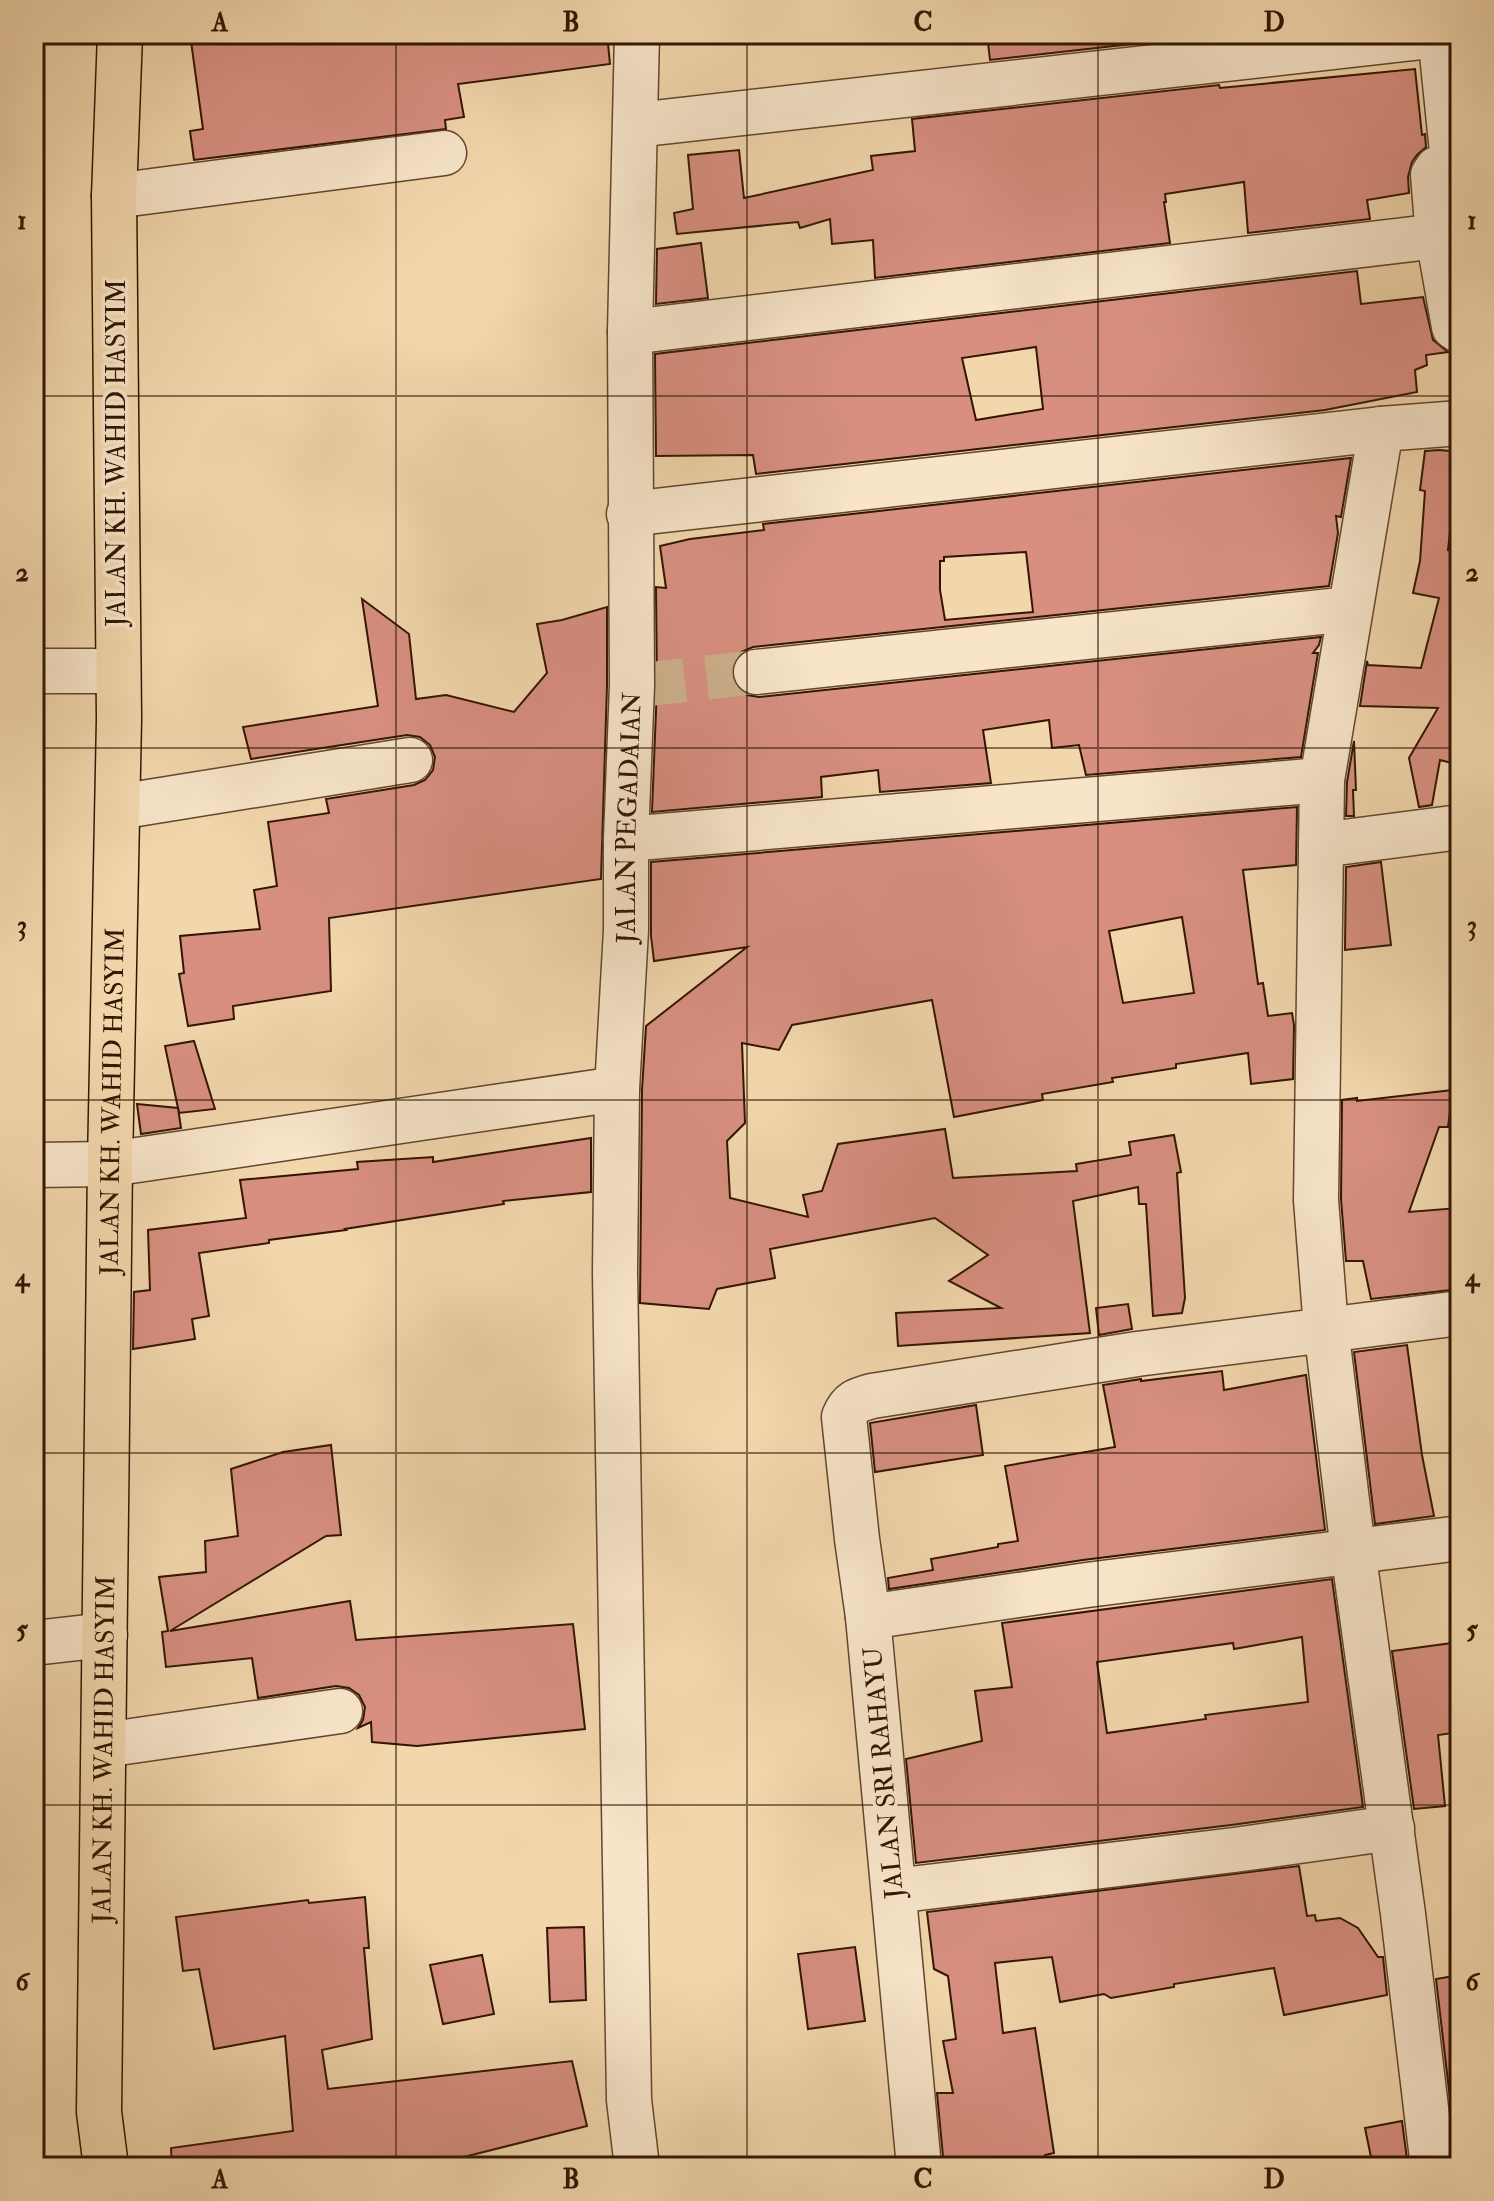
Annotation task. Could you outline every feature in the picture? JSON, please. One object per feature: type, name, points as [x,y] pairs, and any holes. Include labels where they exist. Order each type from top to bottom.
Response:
[{"type":"main road","name":"JALAN KH. WAHID HASYIM","points":[[106,2167],[99,2112],[110,1164],[119,719],[114,196],[120,34]]},
{"type":"street","name":"JALAN PEGADAIAN","points":[[637,34],[629,514],[636,685],[626,839],[626,930],[617,1089],[615,1273],[629,2100],[637,2167]]},
{"type":"street","points":[[636,125],[1440,35],[1453,162],[1448,168],[1437,169],[1433,175],[1438,236],[1454,327],[1460,331]]},
{"type":"street","points":[[114,196],[444,153]]},
{"type":"street","points":[[630,332],[1438,236]]},
{"type":"street","points":[[629,514],[1381,429],[1460,423]]},
{"type":"street","points":[[1381,429],[1322,780],[1316,1200],[1326,1328],[1433,2167]]},
{"type":"street","points":[[756,672],[1350,609]]},
{"type":"street","points":[[34,671],[117,671]]},
{"type":"street","points":[[118,807],[410,760]]},
{"type":"street","points":[[626,839],[1322,780]]},
{"type":"street","points":[[1321,845],[1460,827]]},
{"type":"street","points":[[34,1165],[110,1164],[617,1089]]},
{"type":"street","points":[[1326,1328],[1460,1313]]},
{"type":"street","name":"JALAN SRI RAHAYU","points":[[919,2167],[868,1617],[844,1417],[849,1406],[854,1401],[872,1396],[1326,1328]]},
{"type":"street","points":[[868,1617],[999,1597],[1460,1538]]},
{"type":"street","points":[[34,1643],[105,1635]]},
{"type":"street","points":[[104,1745],[340,1711]]},
{"type":"street","points":[[894,1891],[1392,1828]]},
{"type":"building","points":[[190,34],[607,34],[610,64],[458,84],[464,117],[445,120],[446,129],[194,160],[190,131],[203,129]]},
{"type":"building","points":[[987,34],[1212,34],[1212,35],[990,60]]},
{"type":"building","points":[[1415,69],[1426,147],[1412,162],[1408,177],[1409,193],[1367,200],[1370,219],[1248,233],[1244,182],[1165,194],[1170,243],[875,278],[873,240],[832,244],[830,219],[800,228],[798,222],[677,234],[674,213],[693,209],[688,155],[739,150],[744,198],[873,170],[871,156],[915,151],[912,119],[1219,85],[1220,88]]},
{"type":"building","points":[[701,243],[708,298],[656,304],[657,249]]},
{"type":"building","points":[[1357,271],[1361,304],[1423,297],[1433,340],[1448,352],[1426,355],[1427,365],[1415,370],[1417,392],[1325,410],[756,474],[753,455],[656,456],[655,354]],"holes":[[[1036,347],[1043,409],[976,420],[962,358]]]},
{"type":"building","points":[[1425,451],[1459,452],[1448,550],[1460,551],[1460,765],[1440,760],[1432,805],[1419,807],[1409,758],[1438,708],[1360,706],[1367,661],[1368,665],[1421,668],[1439,598],[1413,593],[1420,561],[1425,491],[1420,490]]},
{"type":"building","points":[[1351,458],[1341,517],[1336,516],[1338,533],[1329,586],[753,647],[741,652],[734,661],[731,674],[736,687],[747,695],[759,697],[1321,637],[1313,653],[1318,653],[1301,757],[1086,775],[1079,745],[1052,748],[1049,720],[983,730],[991,783],[880,792],[878,770],[821,777],[822,797],[652,812],[657,686],[656,587],[666,588],[660,546],[764,530],[763,524]],"holes":[[[1026,552],[1033,612],[945,620],[940,590],[940,561],[944,561],[944,557]]]},
{"type":"building","points":[[362,599],[409,634],[416,699],[446,695],[514,712],[547,673],[537,624],[607,607],[601,879],[329,918],[331,991],[233,1006],[234,1019],[188,1026],[179,974],[184,973],[180,936],[260,929],[254,890],[277,886],[268,822],[329,813],[326,799],[414,785],[425,780],[433,770],[435,757],[430,745],[420,737],[407,735],[251,759],[243,727],[378,706]]},
{"type":"building","points":[[1354,741],[1354,816],[1346,816],[1347,782]]},
{"type":"building","points":[[1297,807],[1296,865],[1243,870],[1258,984],[1263,983],[1268,1016],[1292,1013],[1293,1079],[1251,1084],[1248,1053],[1176,1064],[1176,1068],[1042,1094],[1043,1100],[954,1117],[932,1000],[792,1025],[779,1050],[742,1043],[745,1123],[727,1141],[730,1198],[808,1217],[803,1195],[822,1191],[838,1144],[945,1129],[953,1178],[1077,1171],[1076,1164],[1131,1155],[1129,1142],[1174,1135],[1181,1172],[1177,1173],[1185,1298],[1182,1313],[1153,1316],[1146,1204],[1139,1204],[1138,1187],[1073,1201],[1090,1333],[898,1346],[896,1313],[1001,1308],[949,1281],[988,1255],[935,1218],[770,1249],[775,1278],[717,1289],[709,1309],[640,1303],[642,1090],[646,1026],[747,947],[654,961],[651,862]],"holes":[[[1182,917],[1194,993],[1123,1003],[1109,931]]]},
{"type":"building","points":[[1381,862],[1391,945],[1345,950],[1346,867]]},
{"type":"building","points":[[194,1041],[215,1109],[179,1113],[165,1046]]},
{"type":"building","points":[[1453,1090],[1448,1127],[1439,1127],[1409,1212],[1458,1208],[1460,1289],[1371,1299],[1363,1261],[1346,1261],[1341,1199],[1342,1100]]},
{"type":"building","points":[[137,1104],[178,1108],[181,1128],[141,1134]]},
{"type":"building","points":[[591,1138],[591,1192],[503,1201],[504,1204],[199,1253],[209,1316],[192,1319],[195,1339],[133,1349],[134,1292],[150,1290],[148,1230],[246,1218],[240,1180],[358,1169],[357,1162],[433,1157],[433,1162]]},
{"type":"building","points":[[1128,1304],[1132,1329],[1099,1335],[1096,1308]]},
{"type":"building","points":[[1407,1345],[1434,1516],[1375,1524],[1354,1352]]},
{"type":"building","points":[[1222,1371],[1224,1390],[1306,1375],[1325,1530],[1083,1560],[889,1589],[888,1578],[933,1570],[931,1559],[1018,1541],[1005,1466],[1115,1447],[1103,1385]]},
{"type":"building","points":[[976,1405],[983,1455],[875,1472],[870,1423]]},
{"type":"building","points":[[331,1445],[341,1535],[326,1536],[170,1631],[350,1601],[356,1640],[573,1624],[585,1729],[417,1746],[372,1742],[371,1722],[358,1728],[365,1707],[359,1695],[349,1688],[336,1686],[258,1698],[252,1658],[166,1667],[162,1632],[168,1631],[159,1577],[206,1572],[205,1541],[238,1536],[231,1469],[283,1452]]},
{"type":"building","points":[[1332,1579],[1363,1807],[916,1863],[906,1759],[982,1741],[975,1691],[1012,1687],[1002,1623]],"holes":[[[1302,1637],[1308,1702],[1205,1715],[1206,1719],[1107,1733],[1097,1662],[1233,1643],[1234,1649]]]},
{"type":"building","points":[[1460,1642],[1460,1732],[1438,1735],[1445,1806],[1414,1809],[1392,1651]]},
{"type":"building","points":[[1299,1866],[1307,1916],[1315,1915],[1316,1921],[1340,1918],[1358,1928],[1378,1957],[1383,1957],[1387,1995],[1284,2015],[1274,1968],[1111,1998],[1104,1994],[1060,2002],[1052,1957],[995,1963],[1003,2033],[1035,2028],[1054,2153],[1045,2155],[1047,2167],[944,2167],[937,2093],[953,2093],[943,2041],[956,2039],[948,1976],[934,1969],[927,1912]]},
{"type":"building","points":[[365,1897],[369,1948],[364,1948],[372,2039],[322,2050],[328,2089],[572,2061],[587,2126],[424,2167],[172,2167],[171,2148],[293,2131],[285,2036],[214,2049],[199,1969],[183,1971],[176,1917],[308,1900],[309,1903]]},
{"type":"building","points":[[584,1927],[586,2000],[550,2002],[547,1928]]},
{"type":"building","points":[[855,1947],[865,2021],[808,2029],[798,1954]]},
{"type":"building","points":[[482,1955],[494,2014],[443,2024],[430,1965]]},
{"type":"building","points":[[1460,1975],[1460,2167],[1458,2167],[1436,1979]]},
{"type":"building","points":[[1402,2121],[1408,2167],[1373,2167],[1365,2128]]},
{"type":"tunnel","points":[[641,685],[756,672]]}]
